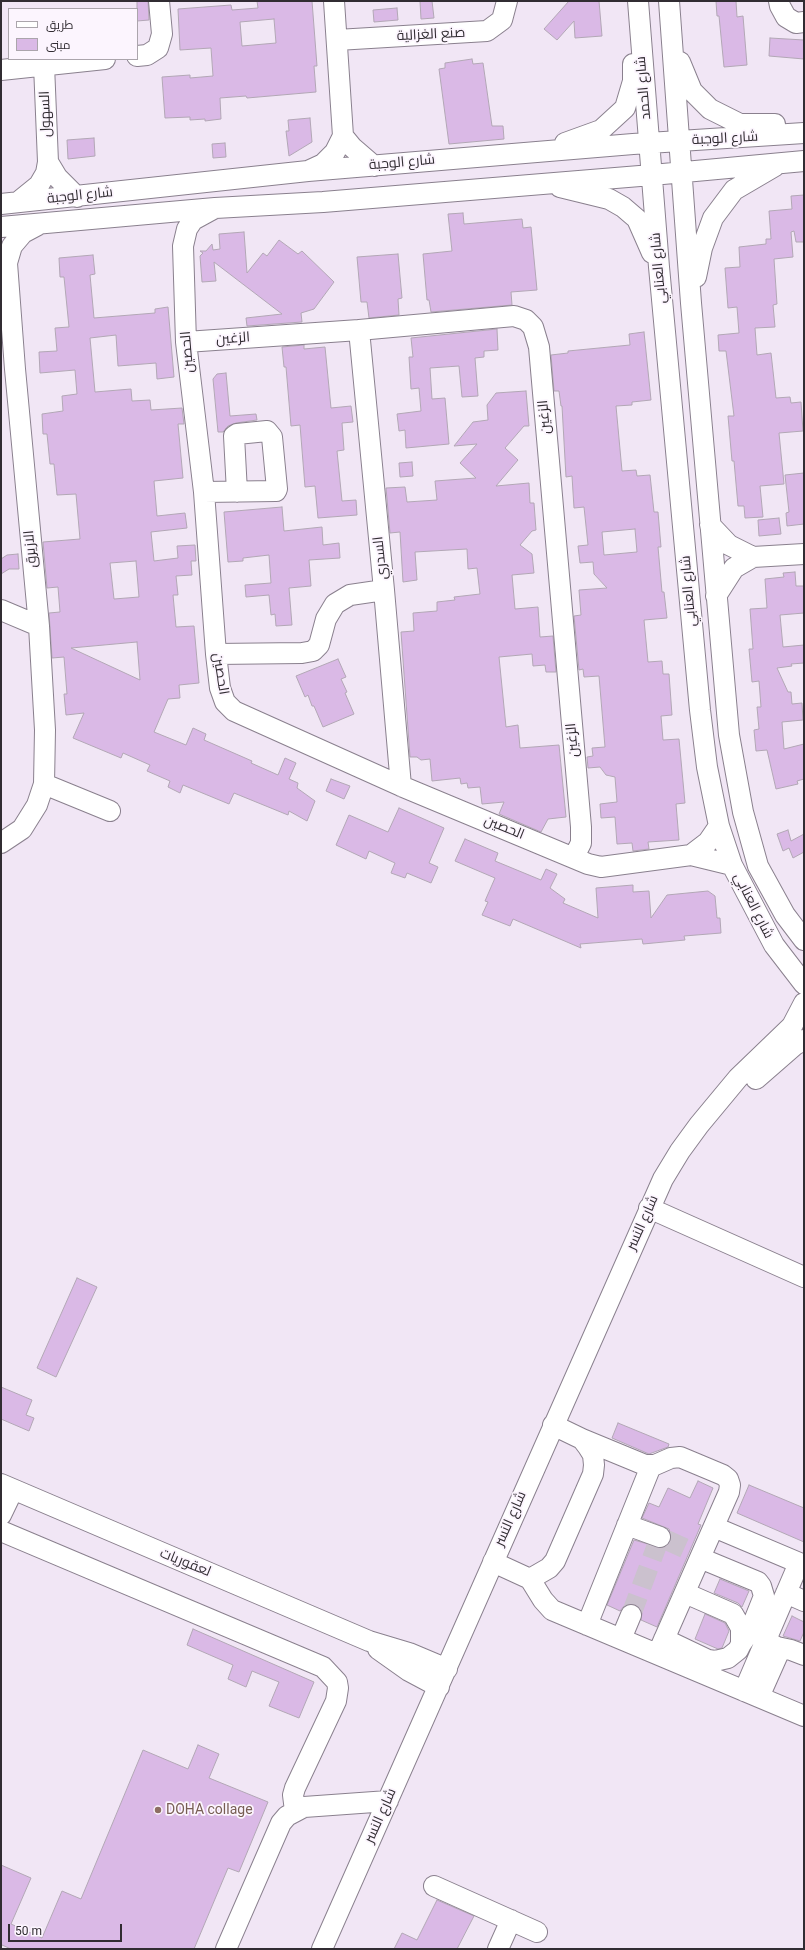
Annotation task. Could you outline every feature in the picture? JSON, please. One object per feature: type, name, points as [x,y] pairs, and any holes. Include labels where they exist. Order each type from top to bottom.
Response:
[{"type":"street","points":[[138,56],[146,55],[158,48],[162,34],[159,1]]},
{"type":"street","points":[[308,171],[323,164],[335,152],[343,136],[334,1]]},
{"type":"street","name":"صنع الغزالية","points":[[337,40],[487,32],[502,20],[507,1]]},
{"type":"street","points":[[542,152],[601,130],[625,108],[633,80],[632,15],[634,1]]},
{"type":"street","name":"شارع الحمد","points":[[638,1],[666,158]]},
{"type":"street","points":[[649,1],[659,126],[666,158],[694,430],[697,444],[706,457]]},
{"type":"street","points":[[666,158],[672,33],[669,1]]},
{"type":"street","points":[[779,1],[786,17],[796,23],[804,22]]},
{"type":"street","points":[[672,33],[683,70],[692,90],[710,109],[740,124],[804,125]]},
{"type":"street","points":[[1,70],[95,60]]},
{"type":"street","name":"السهول","points":[[10,203],[39,185],[46,173],[48,162],[44,65]]},
{"type":"street","name":"شارع الوجبة","points":[[1,227],[38,225],[214,208],[323,202],[547,183],[666,158],[804,133]]},
{"type":"street","points":[[343,136],[352,147],[374,166]]},
{"type":"street","points":[[323,202],[337,191],[349,188],[666,158],[696,150],[804,141]]},
{"type":"street","name":"شارع الوجبة","points":[[10,203],[308,171],[542,152],[781,163],[804,161]]},
{"type":"street","name":"شارع العنابي","points":[[666,158],[659,267],[700,710],[707,767],[719,826],[732,865],[774,945],[804,984]]},
{"type":"street","name":"شارع العنابي","points":[[666,158],[691,303],[706,457],[710,525],[729,734],[743,812],[758,866],[786,915],[804,940]]},
{"type":"street","points":[[48,162],[58,178],[77,197]]},
{"type":"street","points":[[691,303],[702,248],[714,218],[734,190],[781,163]]},
{"type":"street","points":[[547,183],[609,199],[624,206],[637,219],[659,267]]},
{"type":"street","name":"الحصين","points":[[214,208],[193,220],[187,229],[183,246],[186,342],[204,492],[216,654],[220,688],[225,702],[234,711],[401,786],[588,864],[601,867],[691,855],[732,865]]},
{"type":"street","name":"الازيرق","points":[[1,843],[22,829],[37,805],[44,784],[46,730],[39,626],[8,370],[4,258],[23,233],[38,225]]},
{"type":"street","name":"الزغين","points":[[186,342],[359,330],[514,316],[526,320],[533,327],[539,347],[580,819],[581,843],[574,857]]},
{"type":"street","name":"السدري","points":[[359,330],[401,786]]},
{"type":"street","points":[[204,492],[237,492]]},
{"type":"street","points":[[710,525],[729,545],[753,557]]},
{"type":"street","points":[[716,596],[734,568],[753,557],[804,554]]},
{"type":"street","points":[[216,654],[302,653],[313,651],[319,645],[326,619],[334,604],[350,595],[384,590]]},
{"type":"street","points":[[1,610],[39,626]]},
{"type":"street","points":[[44,784],[110,811]]},
{"type":"street","name":"الحصين","points":[[691,855],[708,842],[719,826]]},
{"type":"street","name":"شارع النسر","points":[[322,1949],[663,1179],[680,1151],[699,1125],[721,1101],[738,1078],[792,1026],[804,1003]]},
{"type":"street","name":"شارع النسر","points":[[721,1101],[746,1087],[795,1045],[804,1040]]},
{"type":"street","points":[[649,1208],[804,1277]]},
{"type":"street","points":[[553,1425],[582,1440],[650,1466],[670,1458],[680,1457],[723,1475],[728,1479],[730,1485],[729,1492],[714,1527],[697,1554],[685,1593],[661,1646]]},
{"type":"street","points":[[530,1579],[545,1571],[555,1561],[593,1474],[594,1465],[592,1455],[582,1440]]},
{"type":"street","points":[[587,1625],[650,1466]]},
{"type":"street","points":[[1,1516],[7,1487]]},
{"type":"street","name":"لعقوريات","points":[[7,1487],[369,1641],[400,1665],[443,1678]]},
{"type":"street","points":[[627,1525],[660,1537]]},
{"type":"street","points":[[714,1527],[802,1564],[795,1597],[772,1644],[752,1694]]},
{"type":"street","points":[[1,1531],[324,1667],[337,1682],[338,1688],[336,1701],[295,1788],[293,1795],[295,1810]]},
{"type":"street","points":[[493,1562],[530,1579],[547,1606],[587,1625],[622,1639],[661,1646],[708,1660],[715,1661],[728,1658],[738,1650],[750,1631],[764,1596],[758,1582],[697,1554]]},
{"type":"street","points":[[685,1593],[733,1614],[741,1628],[741,1644]]},
{"type":"street","points":[[622,1639],[631,1615]]},
{"type":"street","points":[[772,1644],[804,1655]]},
{"type":"street","points":[[661,1646],[752,1694],[804,1716]]},
{"type":"street","points":[[226,1949],[281,1824],[295,1810],[304,1807],[388,1801]]},
{"type":"street","points":[[434,1886],[537,1932]]},
{"type":"street","points":[[498,1949],[511,1920]]},
{"type":"building","points":[[137,1],[148,1],[149,20],[138,21]]},
{"type":"building","points":[[257,1],[312,1],[317,66],[314,66],[316,92],[247,98],[246,96],[220,98],[221,119],[205,121],[205,119],[190,120],[190,117],[165,118],[162,77],[190,75],[190,78],[213,76],[211,48],[180,50],[178,9],[231,5],[232,10],[258,8]],"holes":[[[274,19],[276,43],[242,46],[240,22]]]},
{"type":"building","points":[[420,1],[432,1],[434,18],[421,19]]},
{"type":"building","points":[[569,1],[599,1],[602,36],[575,38],[574,21],[557,40],[544,29]]},
{"type":"building","points":[[716,1],[736,1],[737,17],[743,16],[747,65],[724,67]]},
{"type":"building","points":[[397,8],[398,20],[374,22],[373,10]]},
{"type":"building","points":[[770,38],[804,40],[804,59],[769,56]]},
{"type":"building","points":[[472,59],[473,64],[483,63],[492,126],[503,126],[504,139],[449,144],[439,69],[445,68],[445,63]]},
{"type":"building","points":[[310,118],[312,142],[289,156],[286,131],[289,131],[288,120]]},
{"type":"building","points":[[94,138],[95,156],[68,159],[67,140]]},
{"type":"building","points":[[225,143],[226,157],[213,158],[212,144]]},
{"type":"building","points":[[804,195],[804,242],[796,242],[794,231],[791,232],[793,257],[774,259],[777,304],[773,305],[775,327],[755,328],[757,355],[771,353],[776,398],[790,397],[791,403],[801,402],[803,431],[779,433],[784,484],[760,486],[763,517],[745,518],[744,506],[738,506],[734,461],[732,461],[728,416],[734,416],[726,351],[719,351],[718,335],[739,333],[737,307],[728,308],[725,268],[740,267],[739,247],[766,244],[766,239],[771,239],[769,211],[792,209],[791,196]]},
{"type":"building","points":[[463,213],[464,224],[522,219],[523,228],[531,227],[537,290],[511,292],[512,305],[431,312],[429,300],[427,300],[423,254],[452,251],[448,214]]},
{"type":"building","points":[[244,232],[247,273],[263,253],[267,256],[279,240],[298,254],[302,251],[334,282],[314,309],[301,313],[302,322],[247,326],[246,318],[282,314],[214,262],[216,281],[202,282],[200,256],[203,253],[200,251],[206,251],[212,244],[213,250],[220,249],[219,234]]},
{"type":"building","points":[[398,254],[402,298],[398,299],[399,315],[369,318],[367,302],[361,302],[357,257]]},
{"type":"building","points":[[93,255],[95,274],[90,275],[94,318],[155,313],[155,309],[168,307],[174,377],[157,379],[156,363],[118,366],[116,335],[90,338],[95,392],[131,389],[132,401],[150,400],[151,410],[182,408],[184,424],[178,424],[183,478],[154,481],[157,516],[185,513],[187,528],[151,532],[154,561],[178,558],[177,546],[195,545],[196,561],[191,561],[192,575],[176,576],[178,595],[173,595],[176,627],[194,626],[199,683],[179,685],[180,698],[168,699],[154,732],[186,745],[193,728],[206,734],[204,740],[252,761],[251,763],[278,775],[285,758],[296,763],[289,779],[298,783],[297,788],[315,801],[307,821],[289,811],[288,815],[234,793],[229,804],[183,785],[180,793],[168,787],[170,781],[147,771],[150,765],[123,753],[121,758],[73,738],[84,713],[66,715],[64,694],[67,694],[64,657],[52,658],[49,613],[60,612],[58,587],[47,588],[43,542],[80,539],[76,494],[57,495],[54,464],[50,464],[47,434],[43,434],[42,414],[63,411],[62,396],[77,394],[75,370],[40,373],[39,352],[57,351],[55,328],[69,327],[64,277],[60,277],[59,258]],"holes":[[[136,561],[139,597],[114,599],[110,563]],[[137,642],[140,680],[71,648]]]},
{"type":"building","points":[[497,329],[498,350],[484,351],[484,357],[475,358],[478,396],[462,397],[459,366],[430,368],[432,399],[445,398],[449,444],[406,448],[405,430],[399,431],[397,414],[421,411],[419,388],[411,389],[409,357],[413,357],[411,338]]},
{"type":"building","points":[[644,332],[651,400],[632,402],[632,405],[616,406],[622,471],[636,470],[637,476],[650,475],[654,512],[658,512],[661,547],[658,547],[662,592],[664,592],[667,618],[644,620],[648,662],[662,661],[663,674],[669,674],[672,715],[661,716],[663,740],[679,739],[685,803],[676,804],[679,840],[648,842],[649,849],[633,851],[632,843],[617,844],[615,817],[601,818],[600,804],[617,802],[615,777],[606,775],[600,767],[588,768],[587,757],[593,756],[592,748],[605,747],[599,676],[584,677],[583,669],[579,670],[574,616],[581,615],[579,590],[607,588],[594,574],[593,562],[580,563],[578,546],[588,545],[584,507],[574,508],[572,476],[566,477],[562,406],[559,391],[554,391],[551,355],[568,353],[568,351],[630,345],[629,334]],"holes":[[[635,529],[637,552],[604,555],[602,532]]]},
{"type":"building","points":[[304,345],[304,349],[325,347],[331,408],[351,406],[353,422],[342,423],[344,450],[337,451],[342,501],[356,500],[357,515],[318,518],[315,486],[305,487],[300,425],[291,426],[286,367],[284,367],[282,347]]},
{"type":"building","points":[[226,373],[230,416],[256,414],[257,420],[236,423],[228,426],[223,432],[218,432],[213,379],[217,374]]},
{"type":"building","points":[[526,391],[529,426],[524,426],[505,448],[518,460],[496,486],[529,483],[530,503],[534,503],[536,530],[532,531],[520,545],[532,554],[534,573],[512,575],[515,609],[538,607],[540,637],[553,636],[556,672],[546,672],[545,665],[533,666],[532,654],[499,657],[506,727],[518,725],[520,748],[559,745],[566,817],[548,819],[541,832],[499,814],[504,802],[482,804],[480,787],[468,788],[467,783],[461,784],[460,778],[432,781],[430,759],[421,760],[417,757],[410,757],[401,632],[414,631],[413,613],[437,611],[437,602],[455,600],[454,597],[480,594],[477,568],[468,569],[467,549],[415,552],[417,580],[403,582],[400,532],[390,533],[386,488],[405,487],[407,502],[437,500],[435,481],[476,478],[460,463],[477,444],[454,446],[473,422],[488,420],[487,405],[496,393]]},
{"type":"building","points":[[412,462],[413,476],[400,477],[399,463]]},
{"type":"building","points":[[804,473],[804,524],[787,526],[786,513],[789,512],[785,475]]},
{"type":"building","points":[[282,507],[284,531],[322,527],[323,545],[339,543],[340,558],[309,560],[311,586],[289,588],[292,625],[276,626],[275,614],[271,615],[269,595],[246,597],[245,585],[271,583],[269,555],[243,558],[243,561],[228,562],[224,512]]},
{"type":"building","points":[[779,518],[781,534],[759,536],[758,520]]},
{"type":"building","points":[[18,554],[19,569],[9,569],[1,574],[1,559],[7,555]]},
{"type":"building","points":[[795,572],[796,586],[804,586],[804,613],[780,615],[783,647],[804,645],[804,663],[791,664],[792,666],[777,668],[788,692],[791,692],[792,704],[802,703],[803,720],[782,722],[784,749],[804,744],[804,779],[797,781],[798,784],[776,789],[767,750],[756,751],[754,730],[759,729],[757,707],[761,707],[759,681],[752,682],[749,649],[753,649],[750,609],[767,608],[765,579],[784,577],[783,573]]},
{"type":"building","points":[[338,659],[346,677],[341,679],[347,692],[345,693],[354,714],[323,727],[308,695],[305,697],[296,676]]},
{"type":"building","points":[[331,779],[350,786],[344,799],[326,791]]},
{"type":"building","points":[[399,808],[444,828],[429,863],[438,867],[431,883],[407,873],[405,878],[391,873],[395,863],[369,851],[366,859],[336,845],[349,815],[388,832]]},
{"type":"building","points":[[788,830],[791,841],[804,834],[804,852],[793,858],[789,848],[783,851],[777,834]]},
{"type":"building","points":[[465,839],[498,853],[495,861],[541,880],[546,869],[557,874],[550,888],[565,899],[563,903],[598,918],[596,888],[633,885],[633,892],[649,891],[651,918],[667,895],[708,891],[715,896],[717,918],[720,918],[721,933],[684,936],[685,940],[643,944],[642,939],[580,944],[581,948],[513,919],[510,926],[482,915],[488,902],[485,901],[495,878],[455,861]]},
{"type":"building","points":[[77,1278],[97,1287],[56,1377],[37,1368]]},
{"type":"building","points":[[1,1387],[32,1400],[26,1415],[34,1418],[29,1431],[1,1419]]},
{"type":"building","points":[[618,1423],[669,1444],[668,1447],[649,1454],[612,1438]]},
{"type":"building","points":[[698,1481],[713,1488],[698,1524],[701,1525],[657,1627],[641,1620],[642,1613],[636,1605],[629,1604],[624,1606],[620,1611],[607,1605],[634,1540],[662,1548],[667,1546],[671,1541],[669,1529],[642,1518],[649,1503],[659,1507],[668,1488],[690,1498]]},
{"type":"building","points":[[749,1485],[804,1508],[804,1542],[737,1513]]},
{"type":"building","points":[[720,1579],[749,1591],[742,1607],[738,1603],[714,1593]]},
{"type":"building","points":[[705,1614],[725,1623],[729,1631],[722,1648],[718,1649],[695,1639]]},
{"type":"building","points":[[792,1616],[804,1622],[804,1632],[800,1641],[783,1636]]},
{"type":"building","points":[[193,1629],[314,1682],[299,1718],[269,1706],[279,1682],[252,1671],[246,1687],[228,1679],[233,1665],[187,1645]]},
{"type":"building","points":[[198,1745],[219,1754],[209,1778],[268,1802],[239,1872],[228,1868],[194,1949],[11,1949],[2,1945],[1,1947],[1,1865],[31,1878],[11,1924],[42,1938],[62,1891],[81,1899],[143,1750],[188,1769]]},
{"type":"building","points":[[437,1900],[474,1916],[457,1949],[394,1949],[402,1933],[417,1940]]},
{"type":"tunnel","points":[[631,1615],[660,1537],[691,1551]]},
{"type":"place","name":"DOHA collage","points":[[158,1810]]}]
